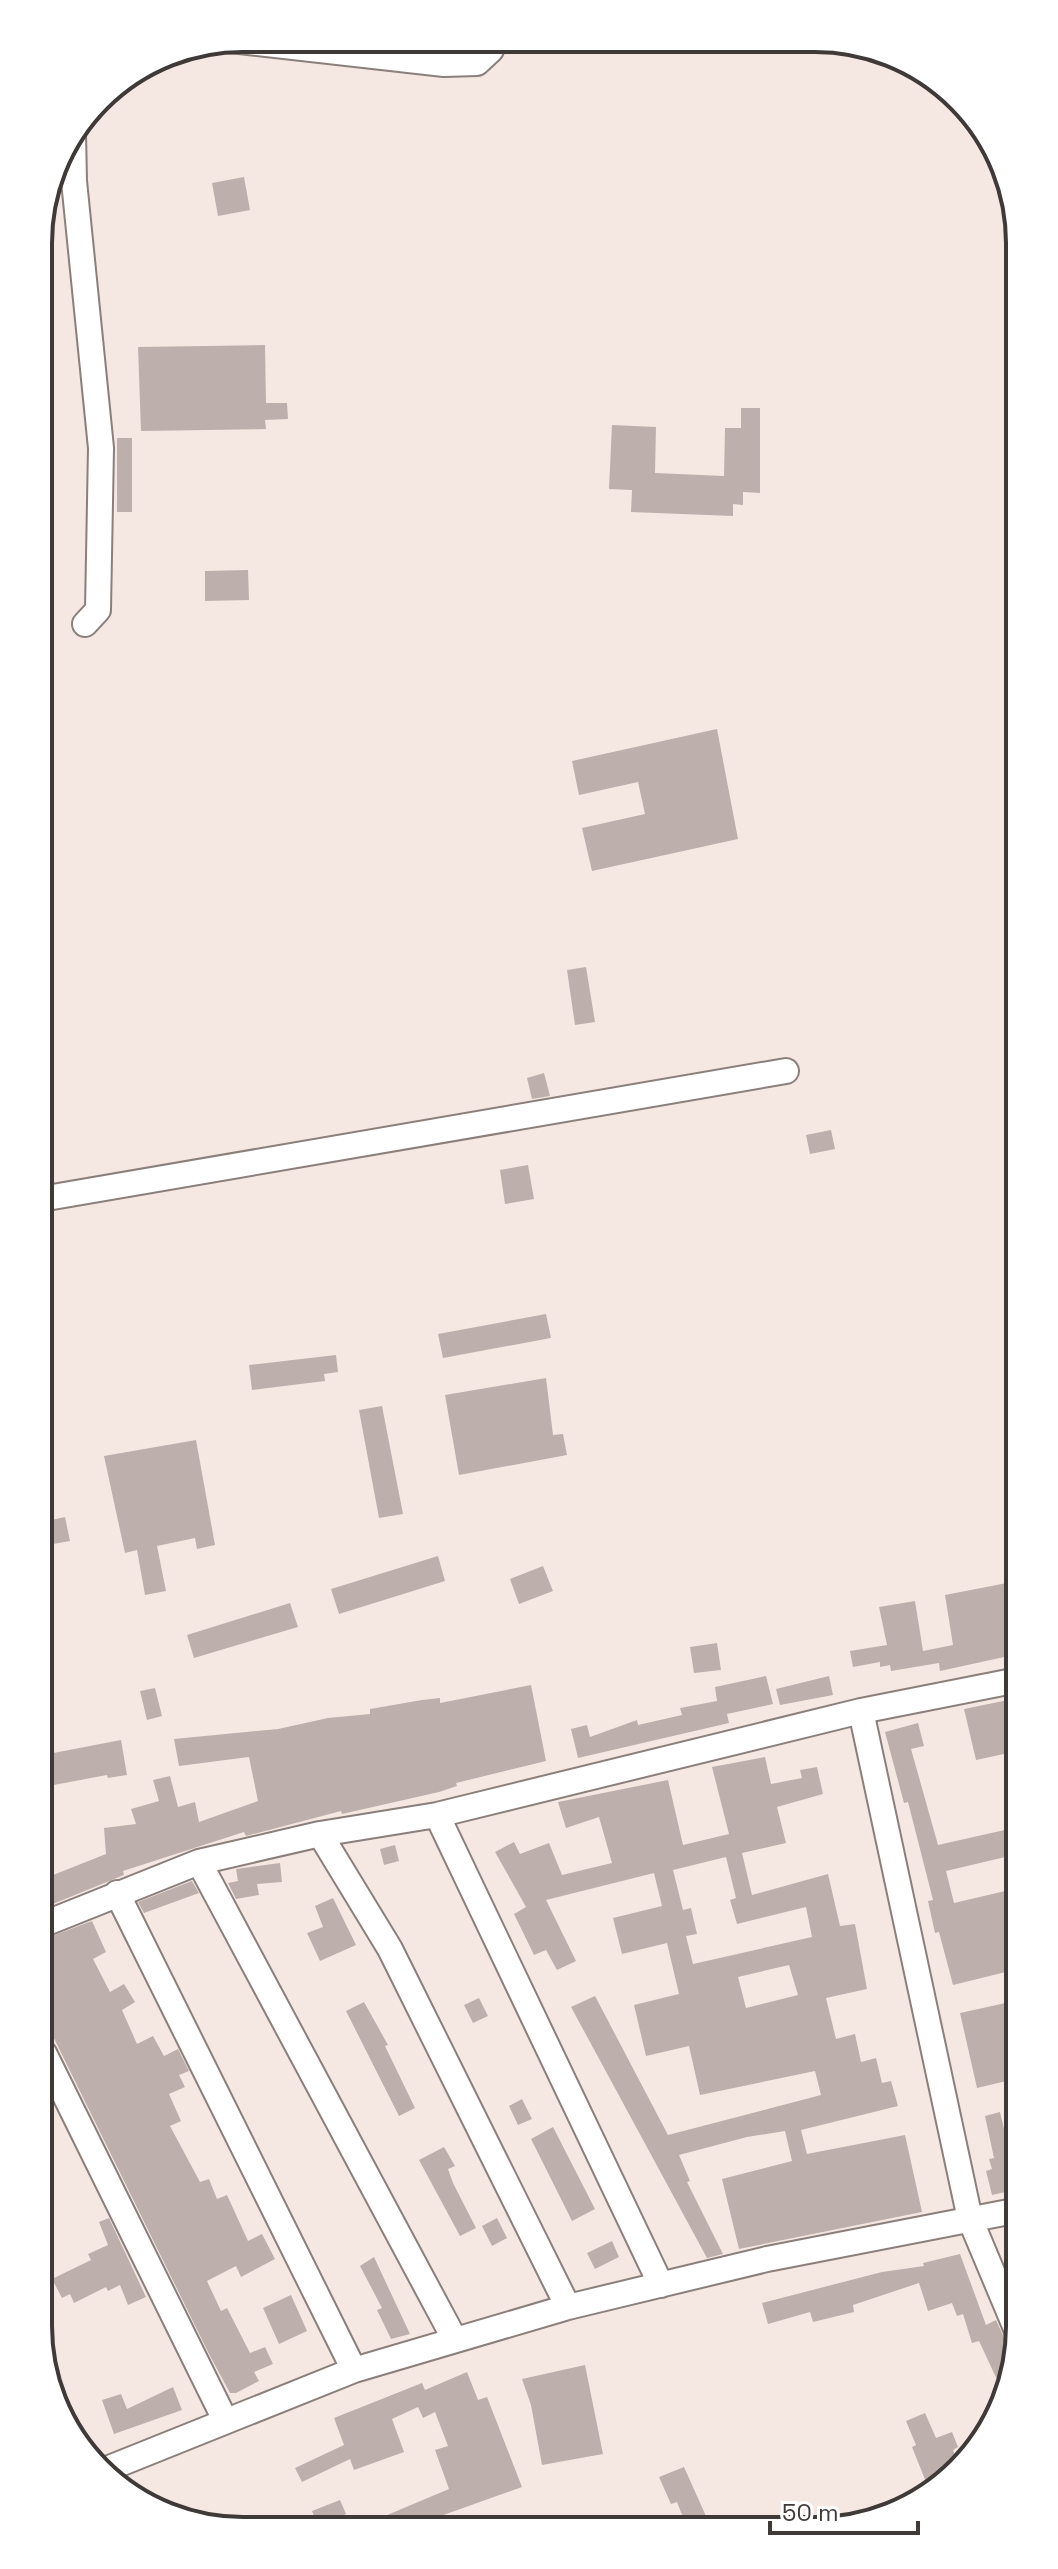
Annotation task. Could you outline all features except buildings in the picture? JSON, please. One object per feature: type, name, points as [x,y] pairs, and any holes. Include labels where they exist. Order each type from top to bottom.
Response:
[{"type":"street","points":[[337,52],[444,64],[477,63],[489,52]]},
{"type":"street","points":[[73,156],[101,448],[98,610],[85,624]]},
{"type":"street","points":[[52,1197],[786,1071]]},
{"type":"street","points":[[52,1921],[199,1862],[320,1834],[437,1815],[861,1711],[1006,1682]]},
{"type":"street","points":[[861,1711],[970,2219],[1006,2305]]},
{"type":"street","points":[[437,1815],[661,2285]]},
{"type":"street","points":[[320,1834],[390,1949],[568,2307]]},
{"type":"street","points":[[199,1862],[455,2340]]},
{"type":"street","points":[[117,1893],[354,2370]]},
{"type":"street","points":[[52,2069],[225,2420]]},
{"type":"street","points":[[113,2466],[354,2370],[568,2307],[767,2259],[1006,2212]]}]
